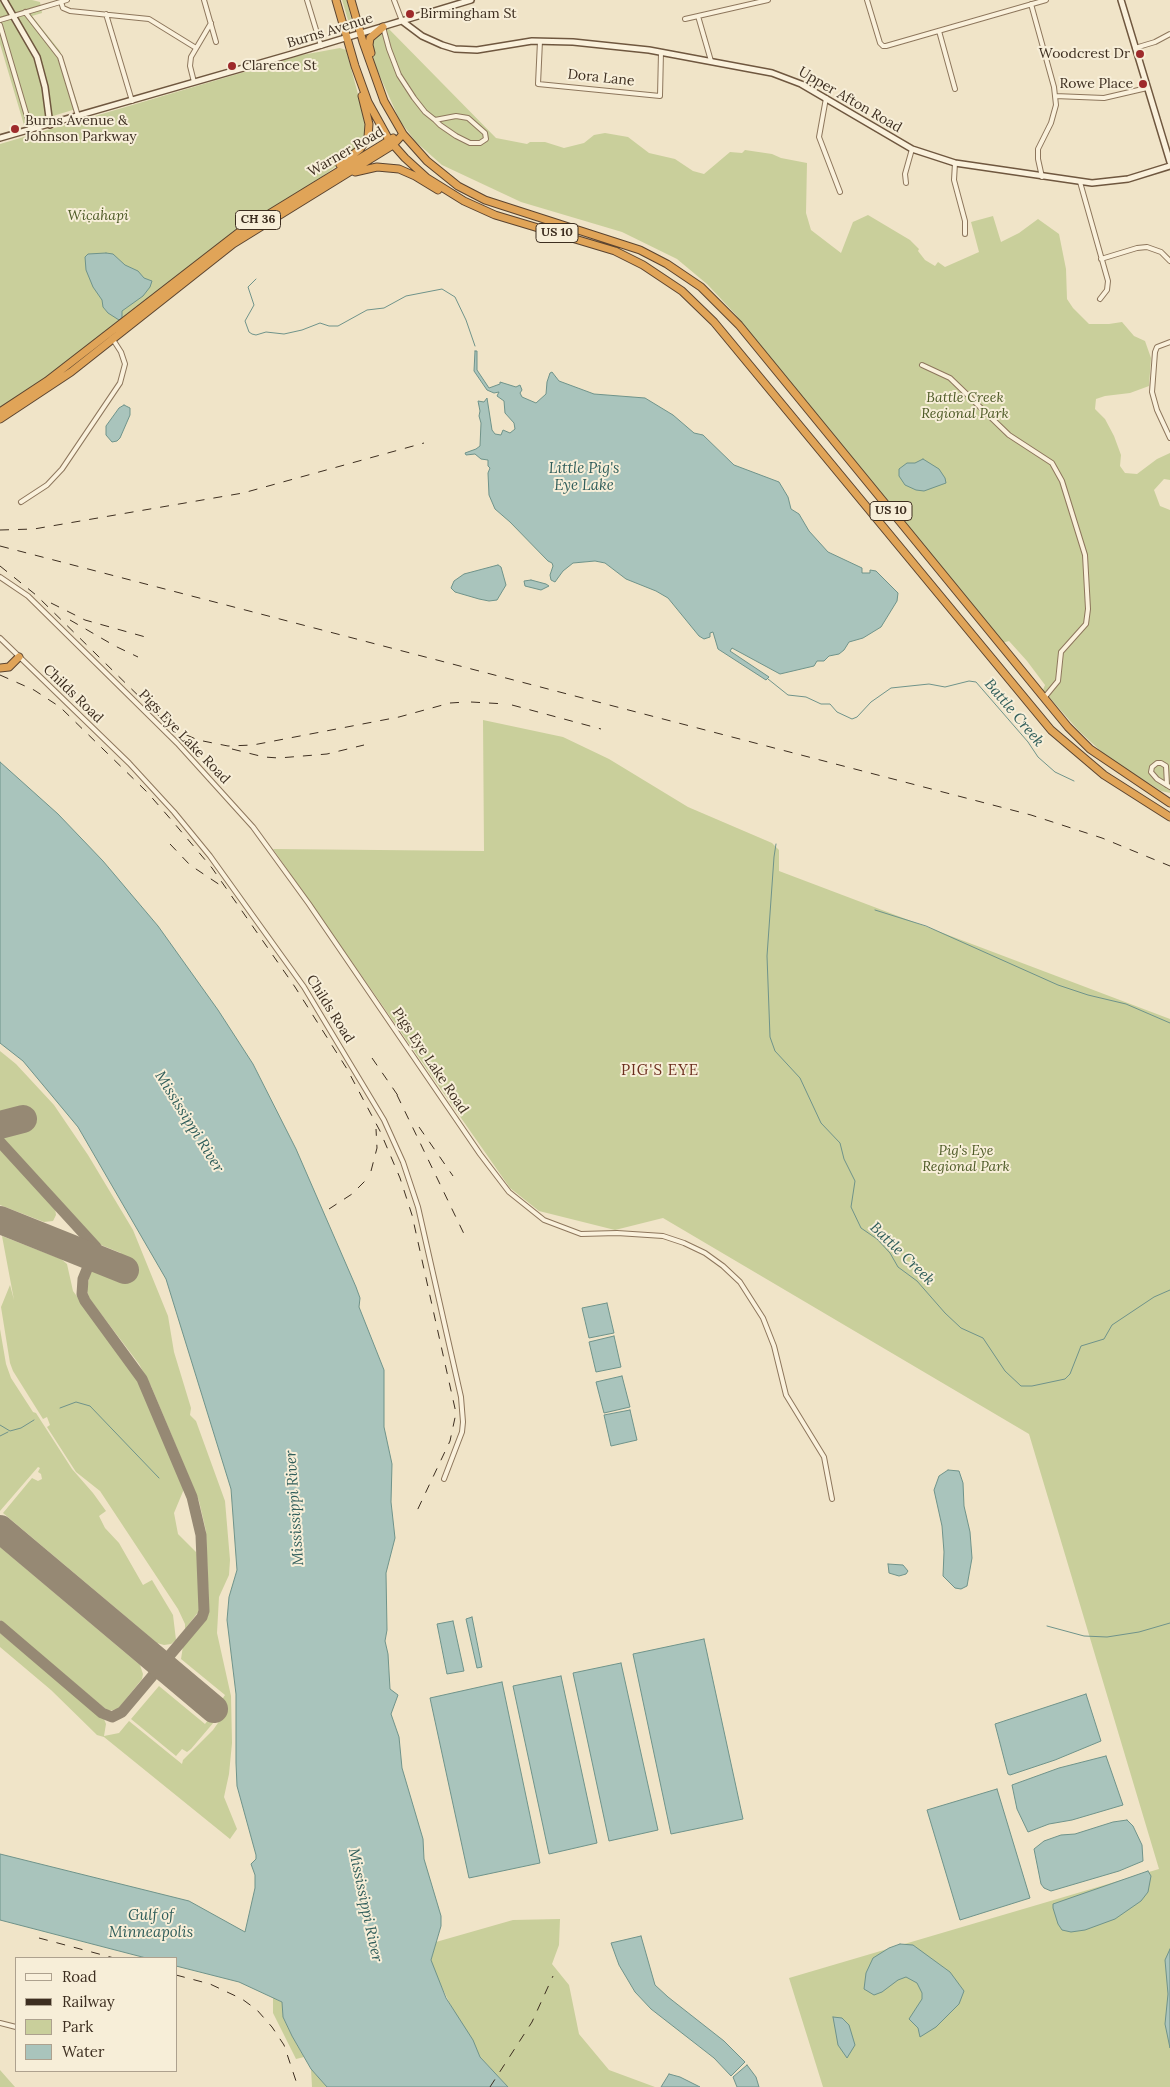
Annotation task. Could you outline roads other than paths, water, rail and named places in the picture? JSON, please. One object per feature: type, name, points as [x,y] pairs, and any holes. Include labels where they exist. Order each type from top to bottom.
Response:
[{"type":"highway","name":"US 10","points":[[336,0],[355,66],[368,102],[391,142],[427,178],[464,201],[495,215],[615,251],[656,272],[693,301],[714,322],[1035,712],[1066,744],[1104,775],[1170,816]]},
{"type":"highway","name":"US 10","points":[[351,0],[378,87],[392,116],[403,134],[417,151],[438,171],[471,194],[498,206],[632,247],[659,259],[701,287],[739,325],[1078,738],[1117,768],[1170,803]]},
{"type":"highway","points":[[378,87],[369,42],[373,35],[383,27]]},
{"type":"highway","points":[[319,182],[360,149],[368,138],[369,124],[355,66]]},
{"type":"highway","name":"Warner Road","points":[[0,412],[110,336],[233,244],[403,134]]},
{"type":"highway","name":"Warner Road","points":[[0,419],[58,382],[110,336],[238,233],[319,182],[391,142]]},
{"type":"highway","points":[[306,198],[356,171],[384,166],[406,172],[440,192],[464,201]]},
{"type":"highway","points":[[0,668],[9,667],[19,657]]},
{"type":"street","points":[[4,0],[30,43],[42,71],[50,124]]},
{"type":"street","points":[[0,20],[67,0]]},
{"type":"street","points":[[204,0],[216,42]]},
{"type":"street","points":[[307,0],[320,46]]},
{"type":"street","points":[[394,0],[402,21]]},
{"type":"street","name":"Burns Avenue","points":[[0,138],[361,34],[471,0]]},
{"type":"street","points":[[685,19],[768,0]]},
{"type":"street","points":[[868,0],[883,46],[1046,0]]},
{"type":"street","points":[[1121,0],[1170,162]]},
{"type":"street","points":[[61,2],[63,8],[67,10],[152,20],[196,48]]},
{"type":"street","points":[[1031,4],[1054,87],[1056,105],[1051,123],[1038,149],[1042,177]]},
{"type":"street","points":[[25,12],[60,57],[78,116]]},
{"type":"street","points":[[106,14],[132,101]]},
{"type":"street","points":[[698,16],[711,61]]},
{"type":"street","name":"Upper Afton Road","points":[[402,21],[422,36],[455,49],[471,50],[540,41],[594,44],[661,52],[758,70],[788,78],[826,98],[912,149],[955,163],[1080,182],[1116,181],[1170,166]]},
{"type":"street","points":[[194,82],[190,62],[211,23]]},
{"type":"street","points":[[0,25],[31,130]]},
{"type":"street","points":[[383,27],[399,75],[414,98],[435,120],[456,136],[470,143],[480,143],[486,138],[468,118],[456,116],[435,120]]},
{"type":"street","points":[[939,31],[956,90]]},
{"type":"street","points":[[1135,48],[1155,42],[1170,34]]},
{"type":"street","name":"Dora Lane","points":[[540,41],[538,84],[660,96],[661,52]]},
{"type":"street","points":[[1055,96],[1104,98],[1148,88]]},
{"type":"street","points":[[826,98],[819,137],[840,192]]},
{"type":"street","points":[[906,183],[905,174],[912,149]]},
{"type":"street","points":[[955,163],[954,180],[965,220],[965,234]]},
{"type":"street","points":[[1080,182],[1108,286],[1100,300]]},
{"type":"street","points":[[1101,259],[1137,248],[1147,247],[1161,252],[1170,261]]},
{"type":"street","points":[[21,502],[47,485],[62,469],[120,383],[125,364],[121,352],[110,336]]},
{"type":"street","points":[[1170,342],[1157,348],[1155,352],[1152,392],[1157,410],[1170,438]]},
{"type":"street","points":[[922,365],[950,378],[1009,434],[1052,463],[1062,481],[1085,555],[1088,609],[1086,624],[1061,652],[1058,681],[1044,698]]},
{"type":"street","name":"Pigs Eye Lake Road","points":[[0,577],[28,596],[177,743],[253,827],[309,904],[509,1192],[544,1220],[581,1234],[617,1233],[663,1236],[684,1243],[717,1262],[740,1282],[763,1318],[774,1346],[786,1395],[824,1457],[832,1499]]},
{"type":"street","name":"Childs Road","points":[[0,638],[129,763],[174,812],[210,856],[304,987],[384,1120],[403,1162],[420,1215],[461,1397],[463,1412],[462,1432],[444,1479]]},
{"type":"street","points":[[1157,763],[1166,766],[1168,786],[1157,779],[1151,772],[1152,767],[1157,763]]},
{"type":"street","points":[[0,2023],[15,2027]]},
{"type":"water","points":[[88,254],[113,254],[125,265],[152,281],[143,296],[122,311],[122,318],[119,320],[108,313],[103,307],[102,300],[93,287],[86,270],[85,257]]},
{"type":"water","name":"Little Pig's Eye Lake","points":[[475,351],[477,351],[477,370],[489,388],[500,384],[500,382],[516,387],[520,385],[522,397],[536,403],[546,394],[547,382],[552,372],[559,381],[594,394],[645,398],[673,415],[694,433],[703,435],[734,465],[779,482],[788,497],[791,509],[799,514],[809,531],[828,552],[862,568],[862,573],[870,573],[870,570],[876,571],[898,593],[897,601],[881,627],[863,638],[849,642],[839,654],[829,656],[824,661],[817,661],[814,666],[780,674],[732,648],[730,651],[769,677],[766,680],[718,649],[713,632],[710,633],[710,637],[704,639],[699,636],[668,598],[626,579],[605,563],[595,561],[573,563],[563,571],[555,582],[551,580],[552,563],[495,509],[489,495],[488,473],[490,468],[488,460],[481,459],[475,454],[466,455],[465,453],[480,446],[481,423],[478,401],[484,402],[487,398],[492,430],[495,434],[501,435],[503,430],[510,433],[515,429],[514,423],[505,413],[504,401],[497,396],[499,392],[494,393],[487,390],[474,371]]},
{"type":"water","points":[[124,405],[130,408],[130,415],[120,438],[112,442],[106,435],[106,426],[119,408]]},
{"type":"water","points":[[923,459],[939,469],[946,483],[924,491],[905,485],[899,476],[899,469],[907,463],[915,463]]},
{"type":"water","points":[[498,565],[501,567],[506,585],[497,600],[479,599],[455,592],[451,588],[454,581],[464,574]]},
{"type":"water","points":[[531,580],[549,586],[541,590],[525,586],[524,581]]},
{"type":"water","points":[[0,762],[58,814],[103,861],[158,926],[218,1010],[253,1064],[296,1149],[356,1287],[360,1298],[359,1307],[384,1370],[384,1427],[392,1464],[391,1502],[395,1538],[386,1573],[387,1630],[385,1641],[388,1654],[390,1689],[398,1695],[391,1714],[399,1737],[402,1768],[423,1839],[424,1859],[441,1916],[441,1926],[431,1960],[446,1998],[473,2040],[480,2057],[508,2087],[327,2087],[311,2069],[292,2036],[283,2017],[282,2002],[239,1982],[178,1967],[178,1957],[142,1957],[0,1920],[0,1854],[189,1901],[245,1932],[255,1888],[255,1875],[251,1864],[256,1859],[256,1855],[237,1786],[236,1694],[227,1620],[229,1597],[237,1570],[231,1489],[166,1279],[78,1127],[23,1061],[0,1043]]},
{"type":"water","points":[[607,1303],[614,1333],[589,1338],[582,1308]]},
{"type":"water","points":[[614,1336],[621,1367],[596,1372],[589,1342]]},
{"type":"water","points":[[622,1376],[630,1407],[604,1413],[596,1382]]},
{"type":"water","points":[[630,1410],[637,1440],[611,1446],[604,1415]]},
{"type":"water","points":[[948,1470],[959,1471],[963,1483],[964,1506],[970,1532],[972,1558],[967,1586],[961,1589],[955,1588],[943,1576],[942,1526],[934,1490],[939,1476]]},
{"type":"water","points":[[888,1564],[903,1565],[908,1571],[906,1574],[899,1576],[889,1573]]},
{"type":"water","points":[[472,1617],[482,1667],[477,1668],[466,1619]]},
{"type":"water","points":[[453,1621],[464,1671],[447,1674],[437,1624]]},
{"type":"water","points":[[704,1639],[743,1819],[671,1834],[633,1654]]},
{"type":"water","points":[[621,1663],[658,1830],[609,1841],[573,1673]]},
{"type":"water","points":[[561,1676],[597,1843],[549,1854],[513,1686]]},
{"type":"water","points":[[502,1682],[540,1863],[469,1878],[430,1698]]},
{"type":"water","points":[[1086,1694],[1101,1741],[1055,1760],[1010,1775],[1008,1774],[995,1724]]},
{"type":"water","points":[[1106,1756],[1123,1805],[1072,1820],[1049,1824],[1028,1832],[1017,1809],[1012,1785],[1059,1768]]},
{"type":"water","points":[[997,1789],[1030,1898],[960,1920],[927,1810]]},
{"type":"water","points":[[1127,1820],[1133,1826],[1142,1845],[1143,1861],[1119,1871],[1051,1891],[1044,1888],[1041,1884],[1034,1849],[1044,1841],[1061,1835],[1075,1834],[1113,1822]]},
{"type":"water","points":[[1148,1871],[1151,1876],[1148,1892],[1141,1901],[1115,1919],[1085,1930],[1071,1932],[1062,1930],[1058,1924],[1053,1904]]},
{"type":"water","points":[[641,1936],[655,1985],[724,2041],[745,2062],[731,2076],[714,2058],[651,2009],[635,1992],[619,1965],[611,1943]]},
{"type":"water","points":[[900,1944],[913,1945],[950,1972],[964,1991],[959,2004],[936,2027],[920,2037],[918,2028],[909,2019],[922,1999],[922,1993],[917,1983],[906,1977],[874,1995],[864,1989],[866,1973],[873,1958],[889,1948]]},
{"type":"water","points":[[1170,1949],[1170,2048],[1165,2024],[1168,1994],[1165,1960]]},
{"type":"water","points":[[833,2017],[842,2018],[849,2025],[855,2045],[847,2058],[838,2045]]},
{"type":"water","points":[[747,2065],[756,2077],[759,2087],[737,2087],[733,2077]]},
{"type":"water","points":[[669,2074],[680,2077],[700,2087],[661,2087]]},
{"type":"waterway","points":[[256,279],[248,287],[254,305],[245,321],[249,332],[252,334],[256,335],[266,332],[284,334],[320,323],[338,326],[367,310],[384,308],[406,296],[442,289],[455,297],[475,346]]},
{"type":"waterway","name":"Battle Creek","points":[[768,679],[788,695],[806,697],[821,704],[830,704],[837,712],[852,719],[857,717],[871,702],[891,688],[929,684],[945,687],[969,681],[976,682],[1028,742],[1038,757],[1055,772],[1074,781]]},
{"type":"waterway","name":"Battle Creek","points":[[776,844],[767,956],[770,1037],[775,1051],[800,1078],[821,1123],[840,1143],[844,1159],[855,1181],[851,1207],[861,1228],[877,1239],[890,1253],[898,1267],[917,1281],[961,1328],[983,1338],[1005,1371],[1021,1386],[1032,1386],[1065,1379],[1070,1374],[1081,1346],[1104,1339],[1112,1325],[1154,1297],[1170,1290]]},
{"type":"waterway","points":[[875,910],[926,926],[1058,985],[1088,995],[1126,1004],[1170,1023]]},
{"type":"waterway","points":[[60,1408],[76,1402],[90,1406],[159,1478]]},
{"type":"waterway","points":[[0,1425],[10,1431],[21,1428],[34,1420]]},
{"type":"waterway","points":[[0,1436],[8,1432]]},
{"type":"waterway","points":[[1047,1626],[1084,1636],[1107,1637],[1139,1632],[1170,1623]]},
{"type":"railway","points":[[0,530],[34,529],[243,493],[424,443]]},
{"type":"railway","points":[[0,546],[1031,815],[1102,838],[1170,866]]},
{"type":"railway","points":[[0,566],[36,595],[161,718],[182,733],[198,740],[228,746],[253,745],[399,717],[450,703],[466,702]]},
{"type":"railway","points":[[51,603],[85,620],[149,638]]},
{"type":"railway","points":[[70,620],[138,657]]},
{"type":"railway","points":[[0,675],[34,690],[60,707],[147,792],[212,868],[295,987],[347,1069],[380,1131],[400,1178],[412,1215],[456,1413],[450,1441],[416,1513]]},
{"type":"railway","points":[[471,702],[506,704]]},
{"type":"railway","points":[[512,705],[601,729]]},
{"type":"railway","points":[[232,749],[264,757],[279,758],[327,754],[364,745]]},
{"type":"railway","points":[[170,844],[190,865],[220,885]]},
{"type":"railway","points":[[372,1058],[401,1100]]},
{"type":"railway","points":[[397,1095],[465,1236]]},
{"type":"railway","points":[[419,1127],[453,1176]]},
{"type":"railway","points":[[371,1171],[377,1148],[376,1129]]},
{"type":"railway","points":[[329,1209],[352,1194],[365,1181]]},
{"type":"railway","points":[[39,1938],[110,1957]]},
{"type":"railway","points":[[178,1976],[210,1984],[242,1999],[257,2010],[284,2045],[298,2087]]},
{"type":"railway","points":[[490,2087],[532,2022],[553,1976]]},
{"type":"place","name":"Birmingham St","points":[[410,14]]},
{"type":"place","name":"Woodcrest Dr","points":[[1140,54]]},
{"type":"place","name":"Clarence St","points":[[232,66]]},
{"type":"place","name":"Rowe Place","points":[[1143,84]]},
{"type":"place","name":"Burns Avenue & Johnson Parkway","points":[[15,129]]},
{"type":"district","name":"PIG'S EYE","points":[[660,1071]]},
{"type":"park label","name":"Wic̣aḣapi","points":[[98,216]]},
{"type":"park label","name":"Battle Creek Regional Park","points":[[965,406]]},
{"type":"park label","name":"Pig's Eye Regional Park","points":[[966,1160]]},
{"type":"water label","name":"Mississippi River","points":[[189,1122]]},
{"type":"water label","name":"Mississippi River","points":[[295,1508]]},
{"type":"water label","name":"Mississippi River","points":[[365,1905]]},
{"type":"water label","name":"Gulf of Minneapolis","points":[[151,1924]]}]
